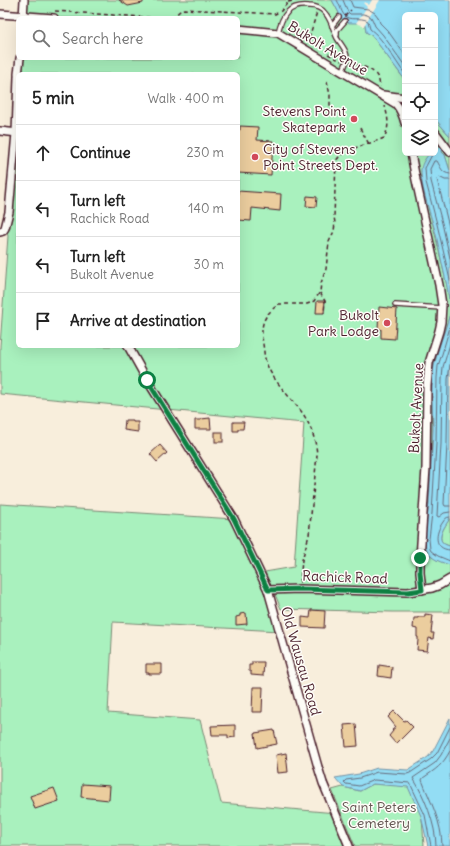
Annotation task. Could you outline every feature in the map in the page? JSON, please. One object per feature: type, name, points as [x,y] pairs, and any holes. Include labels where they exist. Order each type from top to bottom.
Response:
[{"type":"street","points":[[23,16],[24,0]]},
{"type":"street","points":[[0,14],[16,16]]},
{"type":"street","points":[[33,16],[54,14]]},
{"type":"street","name":"Bukolt Avenue","points":[[240,29],[278,33],[380,92],[396,104],[400,109],[404,120]]},
{"type":"street","points":[[18,72],[20,60]]},
{"type":"street","name":"Bukolt Avenue","points":[[380,92],[402,98]]},
{"type":"street","points":[[0,131],[16,133]]},
{"type":"street","points":[[438,136],[450,152]]},
{"type":"street","points":[[0,232],[5,228],[8,218],[16,151]]},
{"type":"street","name":"Bukolt Avenue","points":[[412,156],[439,285],[442,308],[439,331],[429,363],[427,386],[426,468],[420,558],[422,590]]},
{"type":"street","name":"Old Wausau Road","points":[[129,348],[147,380],[234,519],[268,590],[323,783],[350,846]]},
{"type":"street","points":[[422,590],[436,587],[450,579]]},
{"type":"street","name":"Rachick Road","points":[[268,590],[300,589],[408,592],[422,590]]},
{"type":"lane","points":[[278,33],[280,22],[285,14],[290,10],[301,5],[314,6],[322,9],[346,53],[347,62],[342,71]]},
{"type":"lane","points":[[332,26],[339,17]]},
{"type":"lane","points":[[337,38],[337,30],[345,22]]},
{"type":"lane","points":[[395,305],[442,308]]},
{"type":"path","points":[[174,16],[184,9],[275,14],[281,11],[289,1],[300,0]]},
{"type":"path","points":[[312,45],[310,42],[310,32],[317,10]]},
{"type":"path","points":[[54,14],[105,16]]},
{"type":"path","points":[[304,34],[305,30],[310,32]]},
{"type":"path","points":[[326,53],[342,61]]},
{"type":"path","points":[[350,63],[371,70],[377,76],[380,84],[380,92]]},
{"type":"path","points":[[327,81],[330,95],[330,106],[333,110]]},
{"type":"path","points":[[300,589],[302,560],[309,536],[317,455],[315,438],[305,416],[273,376],[266,362],[261,330],[263,322],[279,304],[307,304],[314,301],[320,292],[321,283],[326,269],[329,242],[334,231],[335,223],[336,161],[340,155],[348,151],[369,145],[384,138],[388,128],[388,120],[384,103]]},
{"type":"path","points":[[360,128],[369,145]]},
{"type":"path","points":[[320,292],[325,301],[324,313]]},
{"type":"green space","points":[[28,0],[332,0],[339,13],[338,15],[345,21],[365,24],[366,32],[376,41],[402,76],[402,156],[428,156],[421,176],[422,183],[450,300],[450,314],[434,366],[432,444],[426,524],[428,554],[437,560],[450,565],[450,612],[281,609],[265,572],[294,567],[304,423],[0,394],[0,346],[8,236],[7,232],[11,218],[16,157],[16,348],[240,348],[240,72],[23,72],[24,60],[240,60],[240,16],[27,16]]},
{"type":"green space","points":[[438,122],[450,136],[450,171],[445,155],[438,150]]},
{"type":"green space","points":[[0,504],[234,519],[279,631],[113,622],[108,713],[200,720],[221,803],[336,813],[352,846],[0,846]]},
{"type":"green space","points":[[450,518],[450,546],[442,541],[441,534]]},
{"type":"green space","name":"Saint Peters Cemetery","points":[[373,784],[408,786],[422,817],[424,846],[355,846],[332,790],[343,787],[360,791]]},
{"type":"water","points":[[332,0],[450,0],[450,136],[438,122],[438,12],[402,12],[402,76],[376,41],[366,32],[365,24],[345,22],[338,15],[339,13]]},
{"type":"water","points":[[441,146],[443,148],[442,152],[445,155],[450,171],[450,300],[421,175],[423,162],[428,156],[438,156],[438,149]]},
{"type":"water","points":[[450,314],[450,518],[441,534],[441,538],[445,544],[450,546],[450,565],[431,556],[427,551],[425,541],[433,439],[433,374],[437,353]]},
{"type":"water","points":[[450,718],[450,846],[428,846],[421,816],[408,787],[373,784],[360,791],[343,787],[335,778],[359,774],[377,768],[408,770],[428,757],[433,751]]},
{"type":"pier","points":[[372,0],[380,0],[363,27],[363,25],[356,23],[367,7],[363,3],[365,2],[369,5]]},
{"type":"building","points":[[119,0],[143,0],[143,3],[128,6]]},
{"type":"building","name":"City of Stevens Point Streets Dept.","points":[[240,126],[258,127],[257,140],[273,141],[271,175],[240,173]]},
{"type":"building","points":[[240,191],[281,194],[280,211],[252,208],[251,221],[240,220]]},
{"type":"building","points":[[307,196],[317,197],[316,207],[306,206]]},
{"type":"building","points":[[317,301],[325,301],[324,313],[316,313]]},
{"type":"building","name":"Bukolt Park Lodge","points":[[379,307],[397,309],[395,339],[381,338],[381,329],[378,329]]},
{"type":"building","points":[[210,418],[211,429],[195,429],[195,420]]},
{"type":"building","points":[[125,420],[133,420],[133,422],[138,422],[138,432],[124,430]]},
{"type":"building","points":[[233,422],[244,422],[243,429],[233,431]]},
{"type":"building","points":[[215,432],[223,432],[223,442],[215,442]]},
{"type":"building","points":[[160,445],[167,453],[157,462],[150,454]]},
{"type":"building","points":[[311,610],[325,611],[324,628],[302,627],[302,617],[310,618]]},
{"type":"building","points":[[246,613],[247,624],[236,625],[236,617],[240,616],[240,614]]},
{"type":"building","points":[[425,614],[433,615],[431,633],[434,633],[433,639],[429,638],[427,651],[417,650],[417,629],[413,628],[414,618],[425,617]]},
{"type":"building","points":[[252,662],[264,662],[263,676],[251,675],[249,665],[252,665]]},
{"type":"building","points":[[146,664],[162,664],[162,674],[146,673]]},
{"type":"building","points":[[379,665],[392,667],[391,678],[378,676]]},
{"type":"building","points":[[253,687],[263,687],[262,712],[252,712]]},
{"type":"building","points":[[394,711],[404,721],[406,720],[413,727],[396,744],[389,736],[393,731],[392,730],[396,727],[388,717]]},
{"type":"building","points":[[356,724],[358,746],[346,747],[344,725]]},
{"type":"building","points":[[235,725],[235,737],[228,738],[228,735],[212,735],[211,726]]},
{"type":"building","points":[[274,730],[277,744],[257,748],[255,733]]},
{"type":"building","points":[[286,753],[288,772],[278,773],[276,755]]},
{"type":"building","points":[[82,784],[110,786],[109,800],[81,797]]},
{"type":"building","points":[[54,788],[59,801],[35,809],[30,796]]},
{"type":"place","name":"Stevens Point Skatepark","points":[[354,119]]},
{"type":"place","name":"City of Stevens Point Streets Dept.","points":[[255,157]]},
{"type":"place","name":"Bukolt Park Lodge","points":[[387,323]]},
{"type":"route","points":[[147,380],[234,519],[268,590],[300,589],[408,592],[422,590],[420,558]]}]
